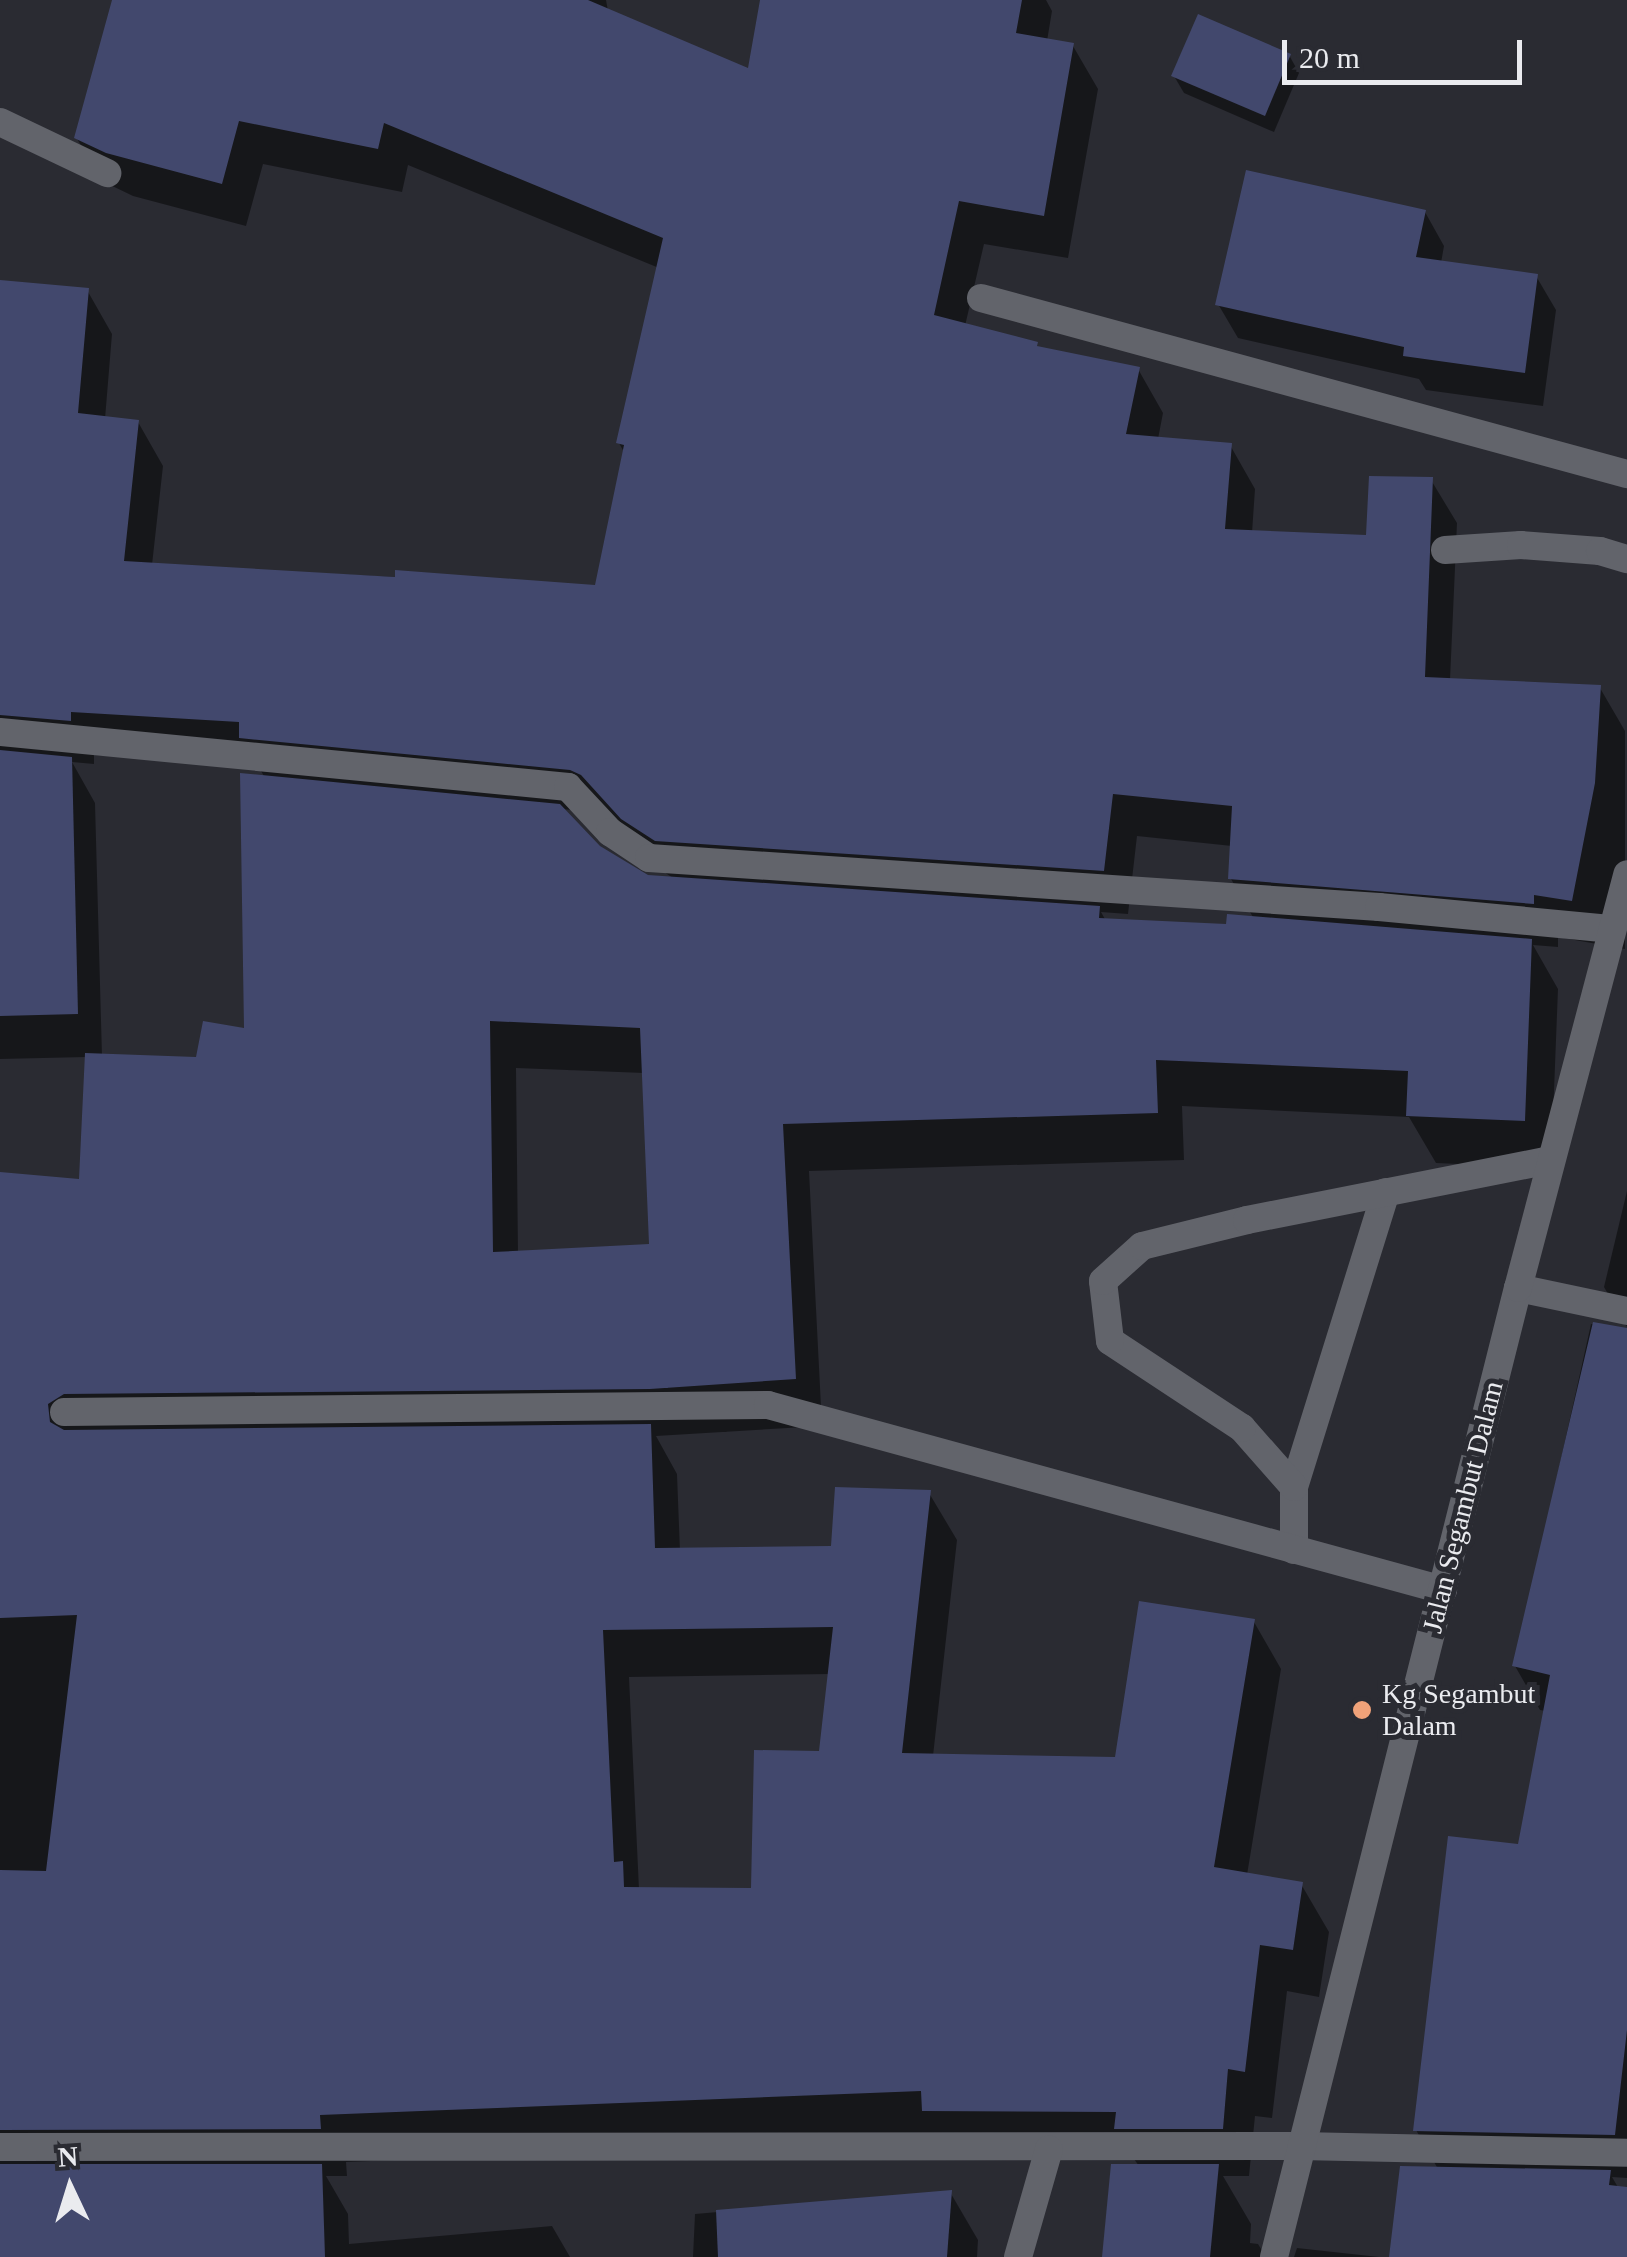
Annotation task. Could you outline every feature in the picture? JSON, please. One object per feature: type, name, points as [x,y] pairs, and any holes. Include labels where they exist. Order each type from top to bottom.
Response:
[{"type":"street","points":[[0,122],[107,174]]},
{"type":"street","points":[[981,298],[1627,474]]},
{"type":"street","points":[[1445,550],[1520,545],[1600,551],[1627,559]]},
{"type":"street","points":[[0,732],[568,787],[610,832],[649,858],[1379,907],[1610,929]]},
{"type":"street","name":"Jalan Segambut Dalam","points":[[1274,2257],[1550,1160],[1627,874]]},
{"type":"street","points":[[1294,1486],[1242,1428],[1110,1341],[1103,1281],[1142,1246],[1550,1160]]},
{"type":"street","points":[[1294,1550],[1294,1486],[1386,1192]]},
{"type":"street","points":[[1518,1288],[1627,1310]]},
{"type":"street","points":[[64,1412],[768,1405],[1443,1590]]},
{"type":"street","points":[[0,2146],[1049,2149],[1300,2146],[1627,2153]]},
{"type":"street","points":[[1018,2257],[1049,2149]]},
{"type":"building","points":[[112,0],[588,0],[748,68],[760,0],[1022,0],[1016,33],[1074,43],[1044,216],[959,201],[934,315],[1038,342],[1037,346],[1140,367],[1126,434],[1232,443],[1225,529],[1366,535],[1369,476],[1433,477],[1425,677],[1601,685],[1595,783],[1572,901],[1534,895],[1534,904],[1228,879],[1232,806],[1113,794],[1104,871],[655,841],[621,819],[581,775],[570,770],[239,738],[239,722],[71,712],[71,721],[0,715],[0,280],[89,288],[78,413],[139,420],[124,561],[395,577],[395,570],[595,585],[624,445],[616,443],[663,238],[384,123],[378,149],[239,121],[222,184],[106,153],[74,138]]},
{"type":"building","points":[[1198,14],[1291,54],[1265,116],[1171,76]]},
{"type":"building","points":[[1246,170],[1426,210],[1416,257],[1538,274],[1525,373],[1403,356],[1404,347],[1215,305]]},
{"type":"building","points":[[0,750],[72,757],[78,1014],[0,1016]]},
{"type":"building","points":[[240,773],[560,804],[600,846],[648,875],[1100,906],[1099,918],[1226,924],[1227,914],[1532,939],[1525,1121],[1406,1116],[1408,1071],[1156,1060],[1158,1113],[783,1124],[796,1379],[650,1389],[64,1394],[48,1404],[50,1422],[64,1430],[651,1424],[655,1548],[831,1546],[835,1487],[931,1490],[902,1753],[1115,1757],[1139,1601],[1255,1619],[1214,1867],[1303,1882],[1293,1950],[1260,1945],[1245,2072],[1228,2069],[1223,2129],[1114,2129],[1116,2112],[922,2111],[921,2091],[320,2115],[321,2129],[0,2130],[0,1870],[46,1871],[77,1615],[0,1618],[0,1172],[79,1179],[85,1053],[196,1057],[203,1021],[244,1028]],"holes":[[[490,1021],[640,1028],[649,1244],[493,1252]],[[833,1627],[819,1751],[754,1750],[751,1888],[624,1887],[623,1861],[614,1862],[603,1630]]]},
{"type":"building","points":[[1593,1322],[1627,1328],[1627,2030],[1615,2135],[1413,2131],[1448,1836],[1518,1844],[1550,1675],[1512,1666]]},
{"type":"building","points":[[0,2164],[322,2164],[325,2257],[0,2257]]},
{"type":"building","points":[[1111,2164],[1219,2164],[1210,2257],[1102,2257]]},
{"type":"building","points":[[1400,2166],[1611,2170],[1609,2185],[1627,2187],[1627,2257],[1389,2257]]},
{"type":"building","points":[[952,2190],[947,2257],[718,2257],[716,2210]]},
{"type":"place","name":"Kg Segambut Dalam","points":[[1362,1710]]}]
